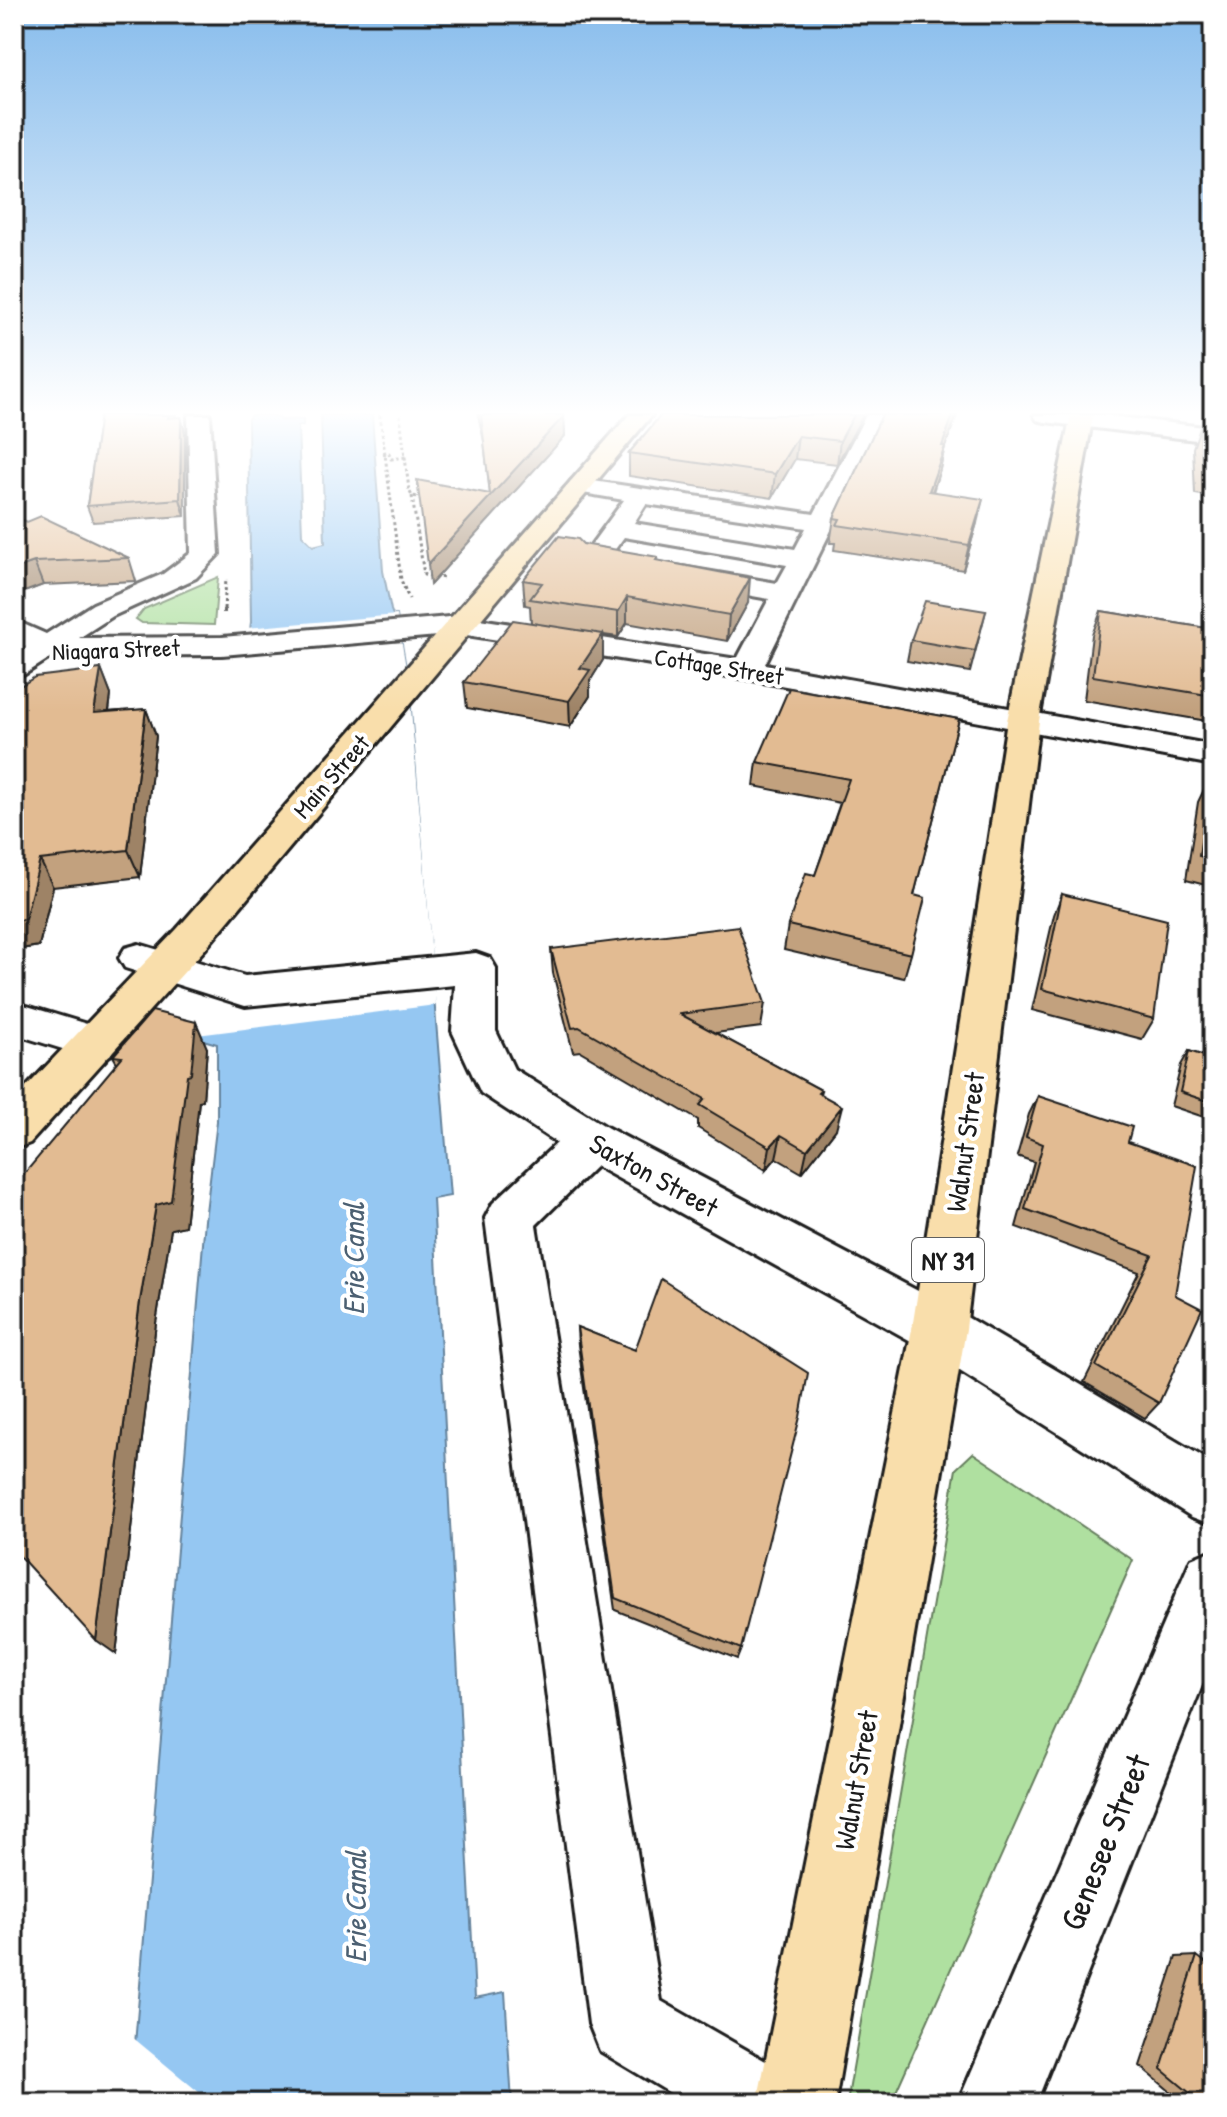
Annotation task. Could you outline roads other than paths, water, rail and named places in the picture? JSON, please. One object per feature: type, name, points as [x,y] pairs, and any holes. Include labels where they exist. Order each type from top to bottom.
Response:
[{"type":"main road","name":"Main Street","points":[[171,960],[195,895],[527,514]]},
{"type":"main road","name":"Main Street","points":[[14,1129],[88,1040],[171,960],[419,638],[551,514]]},
{"type":"main road","name":"Walnut Street","points":[[796,2103],[939,1329],[1054,514]]},
{"type":"street","points":[[14,629],[49,647],[102,611],[181,574],[205,554],[203,514]]},
{"type":"street","points":[[628,514],[594,560],[786,593]]},
{"type":"street","points":[[760,514],[822,523]]},
{"type":"street","points":[[747,670],[827,514]]},
{"type":"street","points":[[617,528],[803,559]]},
{"type":"street","name":"Cottage Street","points":[[222,646],[419,638],[747,670],[1213,755]]},
{"type":"street","name":"Niagara Street","points":[[14,667],[49,647],[222,646]]},
{"type":"street","name":"Saxton Street","points":[[171,960],[245,991],[476,968],[474,1031],[497,1081],[591,1141],[939,1329],[1213,1496]]},
{"type":"street","points":[[14,1018],[88,1040]]},
{"type":"street","points":[[591,1141],[510,1218],[627,2024],[762,2103]]},
{"type":"street","name":"Genesee Street","points":[[997,2103],[1213,1581]]},
{"type":"water","name":"Erie Canal","points":[[249,514],[301,514],[302,535],[313,546],[325,543],[324,514],[379,514],[383,571],[391,610],[393,615],[397,615],[409,685],[450,1196],[433,1199],[475,1998],[505,1992],[512,2103],[130,2103],[205,1220],[217,1121],[217,1044],[193,1037],[251,622]]}]
